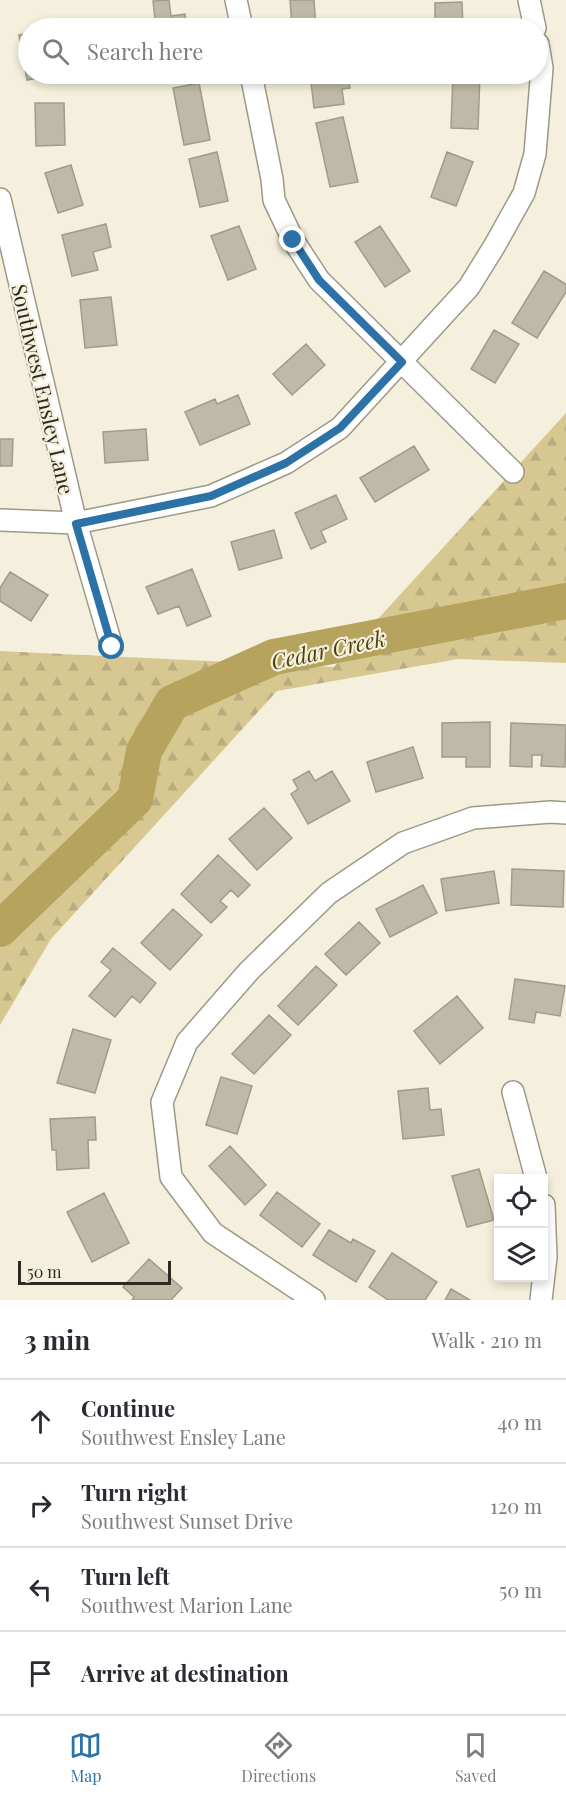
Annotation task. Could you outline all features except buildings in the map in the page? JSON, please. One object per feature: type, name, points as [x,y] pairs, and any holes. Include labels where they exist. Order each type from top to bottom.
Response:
[{"type":"street","points":[[236,0],[240,18]]},
{"type":"street","points":[[529,0],[533,18]]},
{"type":"street","points":[[253,84],[274,200],[293,240],[319,280],[513,472]]},
{"type":"street","points":[[0,520],[76,524],[211,496],[286,463],[340,428],[470,287],[495,245],[524,193],[536,153],[541,84]]},
{"type":"street","name":"Southwest Ensley Lane","points":[[0,199],[5,243],[76,524],[112,647]]},
{"type":"street","points":[[314,1300],[213,1233],[171,1178],[162,1102],[186,1042],[249,971],[329,893],[404,843],[473,818],[551,812],[566,813]]},
{"type":"street","points":[[513,1092],[535,1174]]},
{"type":"street","points":[[541,1300],[546,1257],[544,1228]]},
{"type":"green space","points":[[566,413],[566,663],[458,659],[277,691],[51,939],[0,1025],[0,651],[334,667]]},
{"type":"waterway","name":"Cedar Creek","points":[[0,929],[135,799],[144,751],[172,703],[274,657],[566,601]]},
{"type":"route","points":[[112,647],[76,524],[211,496],[286,463],[340,428],[402,362],[319,280],[293,240]]}]
